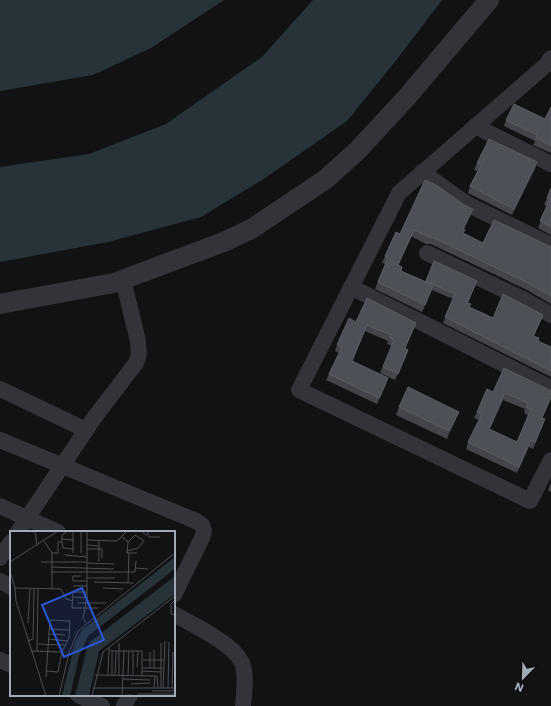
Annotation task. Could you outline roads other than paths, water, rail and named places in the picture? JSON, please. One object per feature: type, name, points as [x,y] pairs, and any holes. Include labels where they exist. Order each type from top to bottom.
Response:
[{"type":"street","points":[[0,304],[114,283],[226,241],[253,228],[326,179],[357,151],[407,98],[489,0]]},
{"type":"street","points":[[550,63],[399,193],[299,390],[530,501],[551,460]]},
{"type":"street","points":[[475,126],[551,164]]},
{"type":"street","points":[[422,172],[467,204],[551,245]]},
{"type":"street","points":[[427,253],[523,299],[551,315]]},
{"type":"street","points":[[19,531],[86,430],[136,363],[139,354],[138,341],[123,279]]},
{"type":"street","points":[[351,287],[551,388]]},
{"type":"street","points":[[0,389],[86,430]]},
{"type":"street","points":[[0,440],[196,521],[202,525],[204,531],[202,538],[175,593]]},
{"type":"street","points":[[0,506],[56,531]]},
{"type":"street","points":[[0,558],[10,543]]},
{"type":"street","points":[[0,581],[10,586]]},
{"type":"street","points":[[175,615],[226,644],[235,653],[242,663],[245,675],[243,706]]},
{"type":"street","points":[[0,660],[10,665]]},
{"type":"street","points":[[80,696],[102,706]]},
{"type":"street","points":[[124,706],[129,696]]}]
